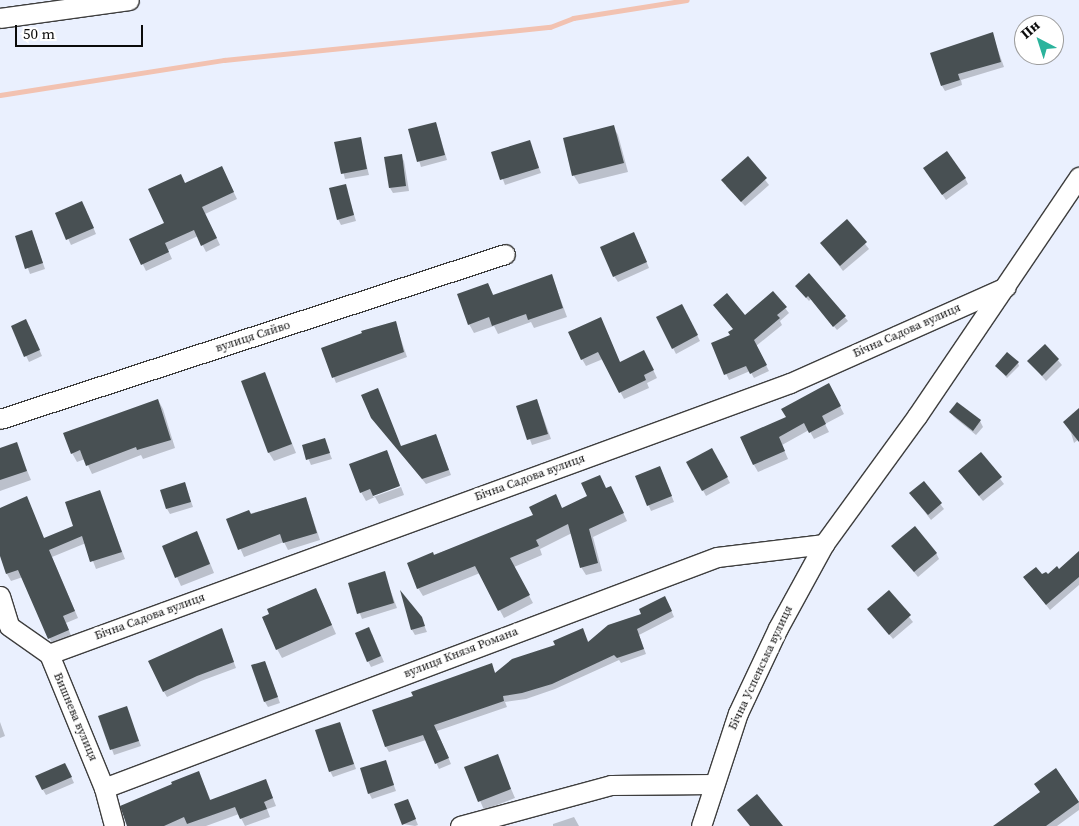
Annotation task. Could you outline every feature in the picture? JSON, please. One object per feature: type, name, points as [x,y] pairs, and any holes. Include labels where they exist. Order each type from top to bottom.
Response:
[{"type":"street","points":[[0,18],[129,0]]},
{"type":"street","points":[[824,544],[917,416],[1079,177]]},
{"type":"street","name":"вулиця Сяйво","points":[[0,419],[505,254]]},
{"type":"street","name":"Бічна Садова вулиця","points":[[49,654],[790,383],[1006,287]]},
{"type":"street","name":"Бічна Успенська вулиця","points":[[701,826],[738,713],[778,628],[824,544]]},
{"type":"street","name":"вулиця Князя Романа","points":[[104,788],[716,557],[824,544]]},
{"type":"street","points":[[0,596],[5,627],[49,654]]},
{"type":"street","name":"Вишнева вулиця","points":[[49,654],[104,788],[114,826]]},
{"type":"street","points":[[460,826],[612,785],[714,784]]},
{"type":"building","points":[[993,32],[1001,62],[958,74],[960,80],[941,86],[930,53]]},
{"type":"building","points":[[436,122],[445,155],[417,162],[408,129]]},
{"type":"building","points":[[614,125],[624,163],[572,176],[563,138]]},
{"type":"building","points":[[361,137],[367,169],[341,174],[334,142]]},
{"type":"building","points":[[530,140],[539,168],[500,180],[491,152]]},
{"type":"building","points":[[947,151],[966,178],[942,195],[923,168]]},
{"type":"building","points":[[402,154],[406,186],[389,188],[384,157]]},
{"type":"building","points":[[748,156],[767,178],[741,202],[721,180]]},
{"type":"building","points":[[222,166],[234,192],[202,207],[217,238],[201,246],[194,230],[165,243],[169,252],[141,265],[129,239],[164,223],[148,189],[181,174],[185,183]]},
{"type":"building","points":[[346,184],[354,215],[337,220],[329,188]]},
{"type":"building","points":[[82,201],[94,228],[66,240],[55,213]]},
{"type":"building","points":[[847,219],[867,242],[840,266],[820,243]]},
{"type":"building","points":[[32,230],[43,263],[25,269],[15,236]]},
{"type":"building","points":[[634,232],[647,262],[613,277],[600,247]]},
{"type":"building","points":[[809,273],[846,316],[833,327],[808,296],[806,298],[795,286]]},
{"type":"building","points":[[552,274],[563,308],[528,320],[526,314],[492,326],[489,317],[468,325],[457,294],[488,283],[493,295]]},
{"type":"building","points":[[773,291],[787,307],[777,315],[780,318],[754,340],[767,365],[750,374],[746,366],[724,375],[711,343],[730,335],[728,332],[733,329],[713,305],[727,293],[745,315]]},
{"type":"building","points":[[682,304],[698,335],[672,349],[656,317]]},
{"type":"building","points":[[601,317],[620,362],[644,350],[654,370],[644,375],[646,380],[619,393],[598,352],[581,360],[568,332]]},
{"type":"building","points":[[26,319],[40,350],[24,357],[11,326]]},
{"type":"building","points":[[396,321],[404,352],[332,378],[321,348],[362,333],[361,331]]},
{"type":"building","points":[[1045,344],[1059,359],[1042,376],[1027,361]]},
{"type":"building","points":[[1007,352],[1019,362],[1006,376],[995,366]]},
{"type":"building","points":[[265,372],[292,444],[268,453],[241,381]]},
{"type":"building","points":[[829,383],[841,406],[822,416],[826,424],[809,433],[804,423],[779,437],[785,451],[753,465],[740,437],[786,417],[781,409]]},
{"type":"building","points":[[378,388],[401,446],[436,434],[449,470],[422,479],[371,418],[361,395]]},
{"type":"building","points":[[158,399],[171,440],[137,450],[136,447],[86,466],[80,450],[71,454],[63,433]]},
{"type":"building","points":[[537,399],[548,434],[527,440],[516,406]]},
{"type":"building","points":[[957,402],[981,420],[973,431],[949,412]]},
{"type":"building","points":[[1079,408],[1079,442],[1063,422]]},
{"type":"building","points":[[325,438],[330,453],[306,460],[302,445]]},
{"type":"building","points":[[17,442],[27,471],[0,480],[0,448]]},
{"type":"building","points":[[712,448],[728,477],[702,491],[686,462]]},
{"type":"building","points":[[387,450],[400,486],[373,496],[370,489],[360,493],[349,464]]},
{"type":"building","points":[[981,452],[1002,477],[979,496],[958,471]]},
{"type":"building","points":[[660,466],[672,496],[647,506],[635,476]]},
{"type":"building","points":[[600,475],[606,488],[611,486],[624,513],[589,529],[598,563],[580,568],[568,524],[536,540],[539,546],[510,558],[530,595],[498,611],[475,566],[417,589],[407,563],[433,552],[434,555],[533,515],[529,507],[556,494],[562,508],[587,496],[581,483]]},
{"type":"building","points":[[924,481],[942,503],[928,515],[909,493]]},
{"type":"building","points":[[185,482],[191,502],[166,509],[160,490]]},
{"type":"building","points":[[100,490],[122,552],[90,562],[82,536],[49,550],[75,611],[63,616],[69,630],[48,639],[18,570],[6,574],[0,556],[0,508],[27,496],[44,538],[73,526],[65,502]]},
{"type":"building","points":[[306,497],[317,533],[283,543],[280,534],[238,550],[226,519],[249,510],[251,514]]},
{"type":"building","points":[[915,526],[937,553],[914,572],[891,546]]},
{"type":"building","points":[[197,531],[210,564],[175,578],[162,546]]},
{"type":"building","points":[[1079,551],[1079,577],[1046,605],[1023,577],[1036,567],[1042,574],[1046,572],[1048,574],[1057,566],[1059,569]]},
{"type":"building","points":[[385,571],[394,603],[357,614],[348,583]]},
{"type":"building","points":[[316,588],[332,625],[276,650],[262,617],[269,614],[267,609]]},
{"type":"building","points":[[400,590],[422,617],[425,626],[411,630]]},
{"type":"building","points":[[889,590],[911,615],[889,635],[867,609]]},
{"type":"building","points":[[665,596],[672,611],[637,629],[644,649],[617,658],[614,655],[552,684],[522,693],[503,696],[504,701],[434,725],[449,758],[435,764],[423,735],[385,747],[372,710],[413,696],[411,692],[492,663],[495,673],[512,659],[555,645],[553,641],[583,628],[588,642],[608,625],[641,614],[639,609]]},
{"type":"building","points":[[369,627],[381,656],[367,662],[355,633]]},
{"type":"building","points":[[222,628],[234,662],[197,676],[163,692],[148,661]]},
{"type":"building","points":[[265,661],[278,697],[264,702],[251,665]]},
{"type":"building","points":[[127,706],[139,741],[110,750],[98,716]]},
{"type":"building","points":[[340,722],[354,764],[329,772],[315,730]]},
{"type":"building","points":[[498,754],[511,789],[478,802],[464,767]]},
{"type":"building","points":[[386,760],[394,785],[368,794],[360,768]]},
{"type":"building","points":[[65,763],[72,777],[42,790],[35,776]]},
{"type":"building","points":[[1056,768],[1079,802],[1046,826],[993,826],[1040,792],[1034,784]]},
{"type":"building","points":[[199,771],[210,800],[266,779],[273,798],[264,802],[267,809],[240,819],[235,807],[187,824],[184,817],[164,826],[127,826],[120,806]]},
{"type":"building","points":[[757,794],[783,826],[750,826],[737,810]]},
{"type":"building","points":[[408,799],[416,819],[402,825],[394,804]]},
{"type":"waterway","points":[[0,95],[224,60],[550,27],[573,18],[687,0]]}]
